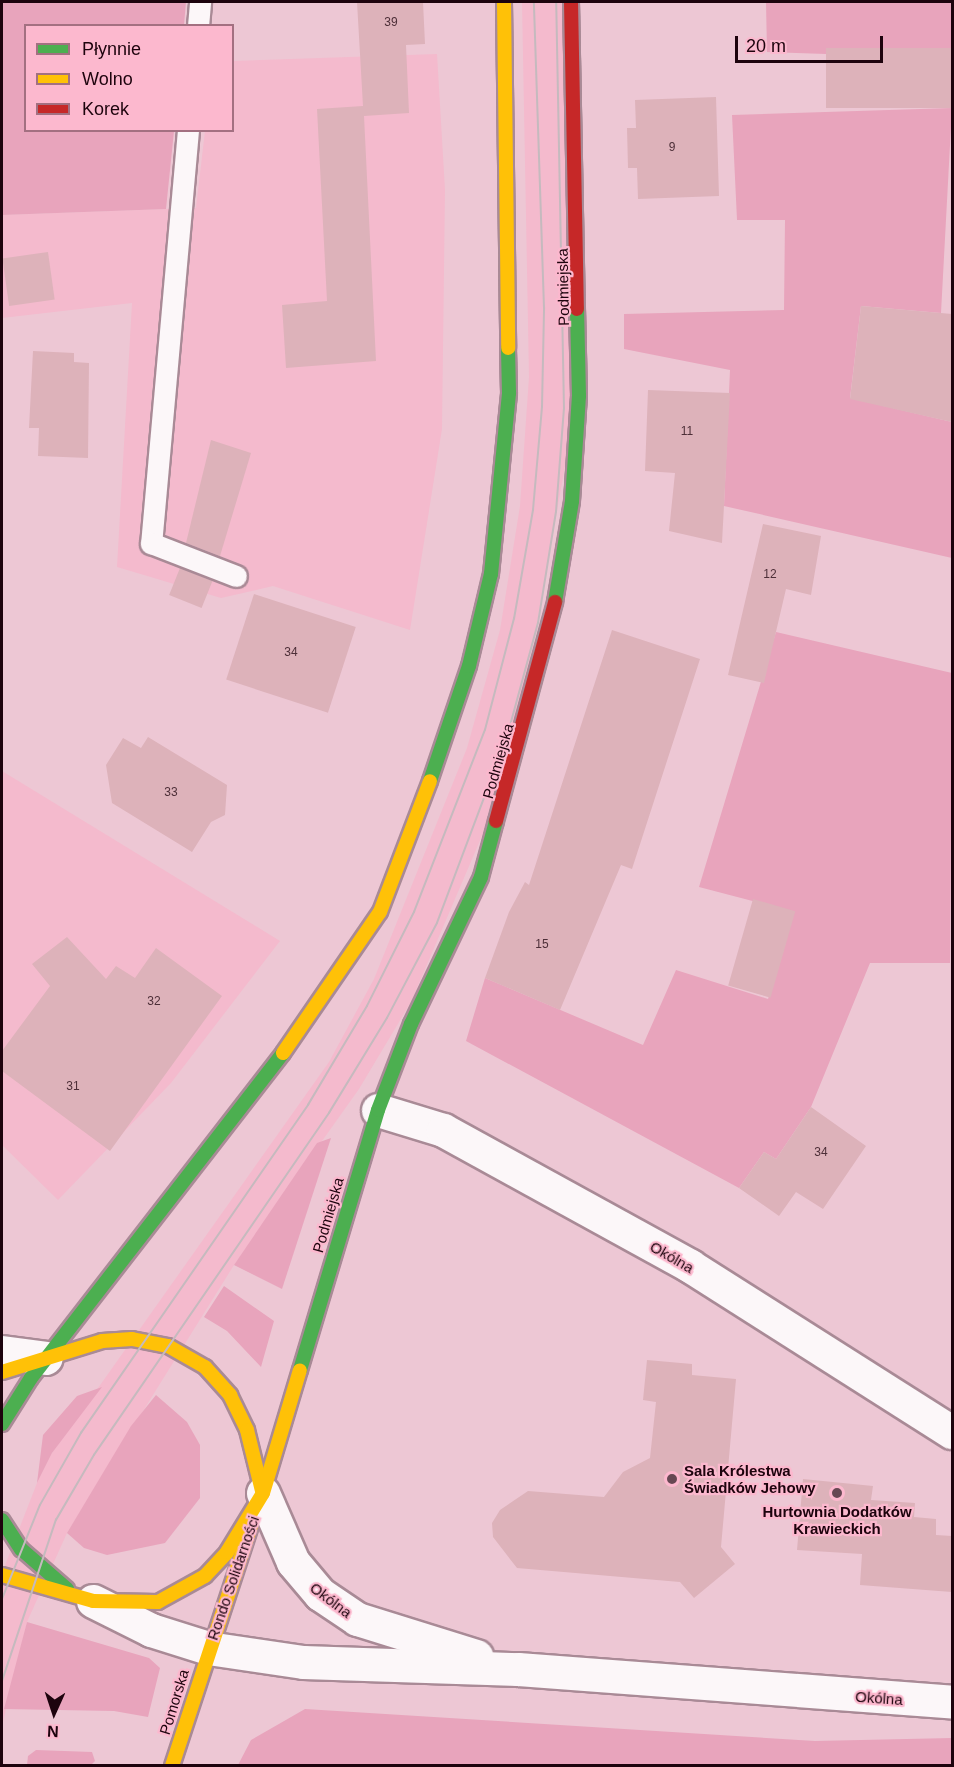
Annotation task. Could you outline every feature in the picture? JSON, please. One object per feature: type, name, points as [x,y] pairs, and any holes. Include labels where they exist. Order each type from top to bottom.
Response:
[{"type":"main road","points":[[2,1424],[46,1358],[163,1212],[325,997],[380,912],[440,753],[469,666],[491,574],[509,393],[504,2]]},
{"type":"main road","name":"Podmiejska","points":[[263,1493],[378,1110],[411,1024],[481,877],[541,671],[565,556],[576,451],[580,317],[571,2]]},
{"type":"main road","points":[[2,1372],[102,1341],[132,1339],[168,1346],[192,1358],[218,1380],[240,1411],[263,1493]]},
{"type":"main road","name":"Rondo Solidarności","points":[[2,1575],[93,1601],[158,1602],[190,1587],[227,1552],[263,1493]]},
{"type":"main road","name":"Rondo Solidarności","points":[[208,1648],[263,1493]]},
{"type":"main road","points":[[2,1520],[38,1566],[93,1601]]},
{"type":"main road","name":"Pomorska","points":[[172,1766],[208,1648]]},
{"type":"street","name":"Okólna","points":[[378,1110],[443,1130],[690,1266],[952,1432]]},
{"type":"street","points":[[2,1352],[46,1358]]},
{"type":"street","name":"Okólna","points":[[263,1493],[305,1580],[338,1608],[357,1619],[518,1669]]},
{"type":"street","name":"Rondo Solidarności","points":[[93,1601],[151,1630],[208,1648]]},
{"type":"street","name":"Okólna","points":[[208,1648],[303,1662],[518,1669],[952,1702]]},
{"type":"lane","points":[[198,24],[200,2]]},
{"type":"lane","points":[[189,132],[151,543],[236,576]]},
{"type":"shaded area","points":[[2,2],[186,2],[184,24],[24,24],[24,132],[174,132],[166,209],[2,215]]},
{"type":"shaded area","points":[[522,2],[569,2],[577,399],[511,768],[411,1002],[359,1089],[234,1265],[67,1533],[27,1622],[2,1726],[2,1573],[37,1483],[52,1453],[329,1062],[374,979],[467,748],[500,630],[520,506],[529,377]]},
{"type":"shaded area","points":[[766,2],[952,2],[952,48],[826,54],[767,52]]},
{"type":"shaded area","points":[[437,54],[445,190],[442,429],[410,630],[273,586],[221,598],[117,567],[132,303],[2,318],[2,215],[196,208],[205,132],[234,132],[234,61]]},
{"type":"shaded area","points":[[952,108],[941,313],[861,306],[850,398],[952,422],[952,558],[724,506],[730,370],[624,349],[624,314],[784,310],[785,220],[737,220],[732,115]]},
{"type":"shaded area","points":[[776,632],[952,673],[950,963],[870,963],[811,1107],[776,1159],[764,1152],[739,1188],[466,1041],[485,978],[643,1045],[676,970],[768,999],[794,912],[699,887]]},
{"type":"shaded area","points":[[2,771],[280,941],[171,1083],[58,1200],[2,1145]]},
{"type":"shaded area","points":[[331,1138],[282,1289],[234,1265],[317,1143]]},
{"type":"shaded area","points":[[224,1286],[274,1321],[261,1367],[227,1331],[204,1317]]},
{"type":"shaded area","points":[[102,1387],[52,1453],[37,1483],[43,1435],[77,1396]]},
{"type":"shaded area","points":[[156,1395],[187,1422],[200,1445],[200,1498],[165,1543],[107,1555],[84,1548],[67,1533],[131,1426]]},
{"type":"shaded area","points":[[27,1622],[149,1658],[160,1668],[148,1717],[114,1711],[4,1709]]},
{"type":"shaded area","points":[[305,1709],[815,1741],[952,1738],[952,1765],[238,1765],[251,1740]]},
{"type":"shaded area","points":[[36,1750],[92,1752],[95,1761],[91,1765],[27,1765],[28,1756]]},
{"type":"building","points":[[357,2],[423,2],[425,44],[406,45],[409,113],[364,116],[376,361],[286,368],[282,305],[327,301],[317,109],[363,106]]},
{"type":"building","points":[[826,48],[952,48],[952,108],[826,108]]},
{"type":"building","points":[[716,97],[719,196],[638,199],[637,168],[628,168],[627,128],[636,128],[635,100]]},
{"type":"building","points":[[48,252],[55,300],[9,306],[2,258]]},
{"type":"building","points":[[861,306],[952,314],[952,422],[850,399]]},
{"type":"building","points":[[33,351],[74,353],[74,362],[89,363],[88,458],[38,456],[39,428],[29,428]]},
{"type":"building","points":[[648,390],[730,393],[722,543],[669,531],[675,473],[645,471]]},
{"type":"building","points":[[211,440],[251,453],[220,556],[186,543]]},
{"type":"building","points":[[763,524],[821,536],[811,595],[786,589],[764,683],[728,675]]},
{"type":"building","points":[[180,568],[212,581],[202,608],[169,595]]},
{"type":"building","points":[[254,594],[356,627],[328,713],[226,680]]},
{"type":"building","points":[[612,630],[700,659],[632,869],[621,865],[560,1010],[485,978],[509,912],[525,882],[529,885]]},
{"type":"building","points":[[148,737],[227,785],[225,815],[211,822],[192,852],[112,803],[106,765],[123,738],[141,748]]},
{"type":"building","points":[[753,899],[795,911],[770,998],[728,986]]},
{"type":"building","points":[[67,937],[106,979],[116,966],[135,978],[156,948],[222,996],[110,1151],[2,1071],[2,1051],[50,986],[32,964]]},
{"type":"building","points":[[811,1107],[866,1146],[823,1209],[796,1192],[779,1216],[739,1188],[764,1152],[776,1159]]},
{"type":"building","name":"Sala Królestwa Świadków Jehowy","points":[[647,1360],[692,1364],[692,1375],[736,1379],[721,1547],[735,1564],[694,1598],[680,1582],[517,1568],[493,1537],[492,1523],[500,1510],[528,1491],[604,1497],[623,1472],[650,1458],[656,1402],[643,1400]]},
{"type":"building","points":[[803,1479],[873,1486],[871,1500],[915,1503],[914,1517],[936,1519],[936,1535],[952,1536],[952,1592],[860,1585],[862,1554],[797,1550]]},
{"type":"tram line","points":[[2,1599],[40,1505],[81,1433],[308,1105],[367,1006],[414,912],[485,730],[514,619],[533,510],[542,407],[544,308],[534,2]]},
{"type":"tram line","points":[[2,1681],[56,1520],[94,1455],[329,1113],[387,1018],[437,923],[507,737],[538,623],[556,512],[564,409],[556,2]]},
{"type":"traffic: fast","points":[[555,602],[572,501],[579,396],[577,309]]},
{"type":"traffic: fast","points":[[430,781],[469,666],[491,574],[509,393],[508,348]]},
{"type":"traffic: fast","points":[[300,1370],[378,1110],[411,1024],[481,877],[496,821]]},
{"type":"traffic: fast","points":[[2,1424],[31,1378],[283,1053]]},
{"type":"traffic: fast","points":[[2,1520],[21,1549],[67,1589]]},
{"type":"traffic: slow","points":[[504,2],[508,348]]},
{"type":"traffic: slow","points":[[283,1053],[380,912],[430,781]]},
{"type":"traffic: slow","points":[[2,1372],[102,1341],[132,1339],[168,1346],[205,1367],[230,1395],[247,1430],[262,1491]]},
{"type":"traffic: slow","points":[[2,1575],[93,1601],[158,1602],[205,1576],[227,1552],[263,1493],[300,1370]]},
{"type":"traffic: slow","points":[[172,1766],[251,1526]]},
{"type":"traffic: jam","points":[[571,2],[577,309]]},
{"type":"traffic: jam","points":[[496,821],[555,602]]},
{"type":"place","name":"Sala Królestwa Świadków Jehowy","points":[[672,1479]]},
{"type":"place","name":"Hurtownia Dodatków Krawieckich","points":[[837,1493]]}]
